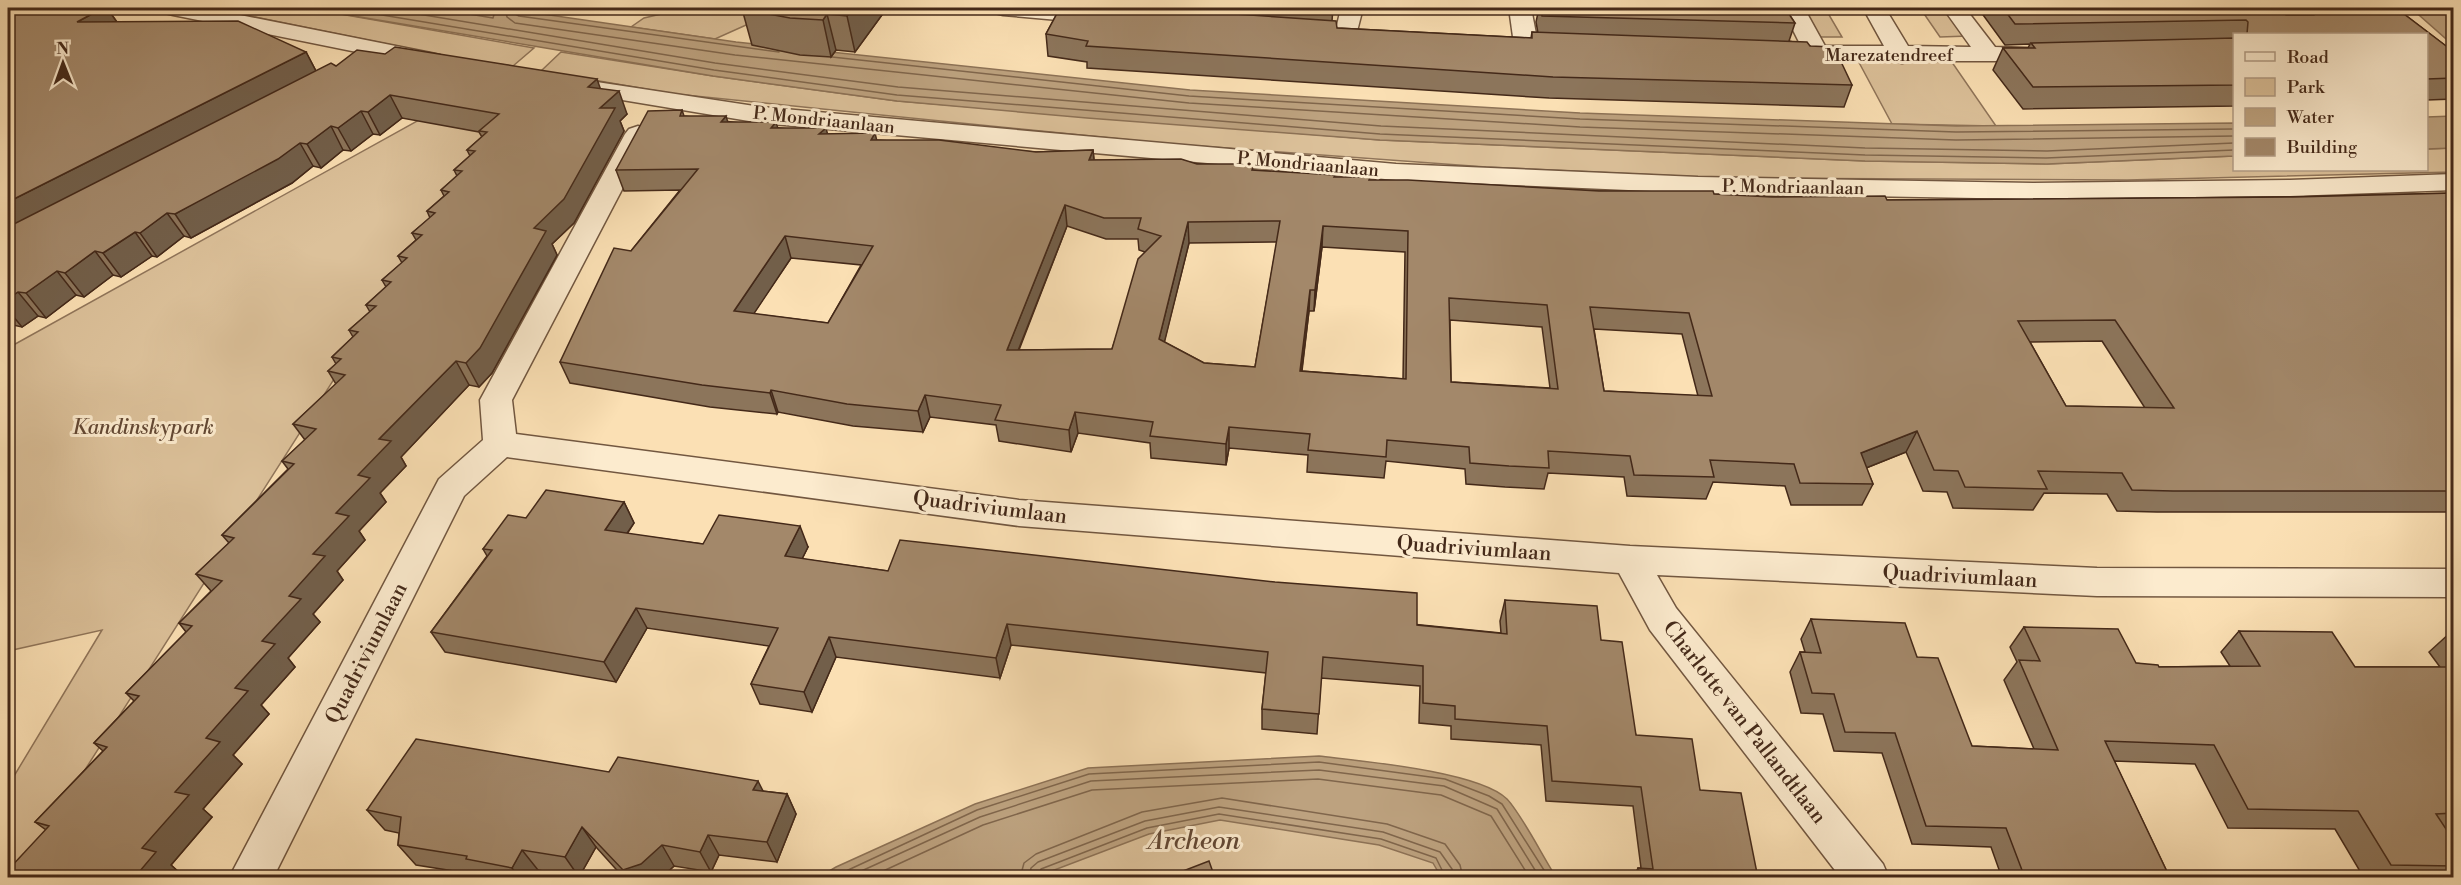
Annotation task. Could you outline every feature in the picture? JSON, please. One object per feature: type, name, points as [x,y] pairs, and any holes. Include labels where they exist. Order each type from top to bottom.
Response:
[{"type":"street","points":[[173,8],[460,66]]},
{"type":"street","points":[[1003,8],[1041,9],[1121,18]]},
{"type":"street","points":[[1347,34],[1352,8]]},
{"type":"street","points":[[1520,8],[1514,44],[1554,45]]},
{"type":"street","points":[[1793,8],[1817,54]]},
{"type":"street","points":[[1874,8],[1902,56]]},
{"type":"street","points":[[1954,8],[1989,55]]},
{"type":"street","points":[[354,68],[372,49]]},
{"type":"street","name":"Marezatendreef","points":[[1774,53],[1902,56],[2070,54]]},
{"type":"street","name":"P. Mondriaanlaan","points":[[548,82],[760,115],[1407,172],[1698,185],[2033,191],[2290,188],[2454,182]]},
{"type":"street","points":[[500,444],[496,400],[648,116],[662,100]]},
{"type":"street","name":"Quadriviumlaan","points":[[250,878],[451,488],[500,444],[1019,513],[1630,560],[2097,582],[2454,583]]},
{"type":"street","name":"Charlotte van Pallandtlaan","points":[[1630,560],[1663,619],[1868,878]]},
{"type":"green space","points":[[211,8],[306,8],[534,48],[513,66],[466,60]]},
{"type":"green space","points":[[687,8],[775,8],[755,21],[715,39],[631,27],[644,18]]},
{"type":"green space","points":[[1799,8],[1825,8],[1842,37],[1814,37]]},
{"type":"green space","points":[[1920,8],[1947,8],[1968,36],[1940,37]]},
{"type":"green space","points":[[561,52],[713,76],[897,101],[1380,140],[1865,161],[2047,164],[2233,156],[2233,171],[2428,171],[2428,149],[2453,148],[2453,172],[2127,180],[1724,178],[1486,167],[1171,144],[675,94],[541,71]]},
{"type":"green space","points":[[1855,55],[1947,55],[1996,126],[1892,124]]},
{"type":"green space","name":"Kandinskypark","points":[[482,85],[517,92],[16,878],[8,877],[8,786],[102,630],[8,651],[8,348]]},
{"type":"green space","name":"Archeon","points":[[1329,803],[1491,878],[897,878],[972,839]]},
{"type":"water","points":[[306,8],[501,8],[736,42],[1190,90],[1580,113],[1956,126],[2233,123],[2233,156],[2047,164],[1865,161],[1380,140],[897,101],[713,76]]},
{"type":"water","points":[[2411,8],[2453,8],[2453,45]]},
{"type":"water","points":[[2453,116],[2453,148],[2428,149],[2428,117]]},
{"type":"water","points":[[1319,756],[1389,764],[1446,774],[1492,789],[1513,806],[1556,877],[1441,877],[1433,863],[1379,845],[1220,820],[1149,834],[1036,877],[819,877],[836,867],[975,804],[1088,768]]},
{"type":"building","points":[[8,8],[103,8],[77,22],[238,21],[306,52],[8,202]]},
{"type":"building","points":[[853,8],[847,16],[827,14],[823,20],[790,18],[742,9]]},
{"type":"building","points":[[1060,8],[1147,8],[1336,21],[1337,28],[1532,38],[1532,32],[1807,42],[1810,46],[1834,47],[1852,85],[1553,77],[1086,46],[1088,41],[1046,34]]},
{"type":"building","points":[[1541,8],[1785,8],[1795,23],[1542,16]]},
{"type":"building","points":[[2003,8],[2278,8],[2286,15],[2314,15],[2316,13],[2310,8],[2396,8],[2454,52],[2454,78],[2428,79],[2428,33],[2247,33],[2248,22],[2246,20],[2015,24]]},
{"type":"building","points":[[2233,38],[2233,85],[2033,87],[2003,48],[2035,48],[2031,43]]},
{"type":"building","points":[[395,47],[597,79],[588,87],[619,91],[600,108],[615,108],[564,199],[534,228],[546,231],[480,348],[466,363],[456,361],[379,439],[391,441],[358,475],[370,478],[336,513],[349,516],[313,554],[325,556],[289,596],[301,599],[262,641],[275,644],[235,688],[248,691],[206,738],[220,742],[175,792],[189,795],[142,848],[156,852],[134,878],[8,878],[8,870],[49,826],[35,822],[107,747],[94,743],[139,696],[126,693],[192,626],[179,623],[222,581],[196,574],[234,538],[222,535],[294,464],[282,461],[316,429],[293,424],[345,375],[328,371],[341,359],[332,357],[358,332],[349,330],[376,306],[366,305],[391,282],[382,280],[407,258],[398,256],[422,235],[412,233],[435,213],[427,211],[449,192],[441,190],[462,171],[454,170],[475,151],[467,150],[487,132],[479,131],[499,114],[390,95],[368,112],[361,111],[338,128],[331,126],[307,144],[300,143],[278,159],[175,214],[167,213],[140,233],[135,232],[103,253],[95,251],[65,273],[57,271],[26,293],[18,292],[8,299],[8,227],[331,63],[336,66],[357,50],[385,54]]},
{"type":"building","points":[[682,110],[680,116],[726,116],[721,122],[776,122],[771,128],[826,128],[819,134],[875,133],[871,140],[939,140],[1036,152],[1093,150],[1089,160],[1181,159],[1197,164],[1254,164],[1252,170],[1335,175],[1334,177],[1370,177],[1369,180],[1408,180],[1599,191],[1713,191],[1714,194],[1772,197],[1885,196],[1887,200],[2293,197],[2454,193],[2454,491],[2132,490],[2122,473],[2038,471],[2047,489],[1965,487],[1958,471],[1934,470],[1917,431],[1861,453],[1873,484],[1800,483],[1794,464],[1710,460],[1714,477],[1634,475],[1630,456],[1548,451],[1549,468],[1509,466],[1470,463],[1469,447],[1387,440],[1386,457],[1308,450],[1310,434],[1229,427],[1226,444],[1150,436],[1153,422],[1075,412],[1069,430],[995,420],[1001,405],[925,395],[918,411],[847,404],[771,390],[770,393],[702,385],[560,362],[614,248],[631,251],[698,169],[616,170],[648,111]],"holes":[[[1065,205],[1104,218],[1141,218],[1138,229],[1161,236],[1138,259],[1112,349],[1007,350]],[[1280,221],[1255,367],[1204,363],[1159,339],[1188,222]],[[1323,226],[1408,231],[1406,379],[1300,371],[1310,290],[1315,290]],[[785,236],[873,246],[828,323],[734,311]],[[1449,298],[1547,305],[1558,389],[1451,382]],[[1590,307],[1689,313],[1712,396],[1604,391]],[[2115,320],[2174,408],[2066,406],[2018,321]]]},
{"type":"building","points":[[546,490],[624,502],[605,530],[703,544],[719,515],[800,526],[785,556],[888,571],[900,540],[1275,582],[1417,593],[1417,625],[1507,634],[1505,600],[1597,606],[1601,640],[1622,642],[1636,735],[1692,739],[1700,790],[1741,793],[1758,878],[1639,878],[1638,868],[1653,869],[1641,787],[1552,781],[1547,726],[1455,719],[1455,706],[1423,703],[1423,666],[1323,657],[1319,714],[1262,709],[1268,652],[1007,624],[996,658],[829,637],[804,692],[751,684],[778,628],[636,608],[604,662],[431,632],[492,550],[483,549],[508,515],[526,518]]},
{"type":"building","points":[[1811,619],[1905,623],[1917,657],[1938,658],[1972,746],[2058,750],[2019,660],[2040,661],[2024,627],[2118,629],[2136,663],[2159,667],[2260,666],[2239,631],[2332,632],[2355,667],[2454,667],[2454,813],[2436,814],[2454,841],[2454,866],[2391,865],[2358,811],[2248,809],[2214,745],[2105,741],[2170,878],[2025,878],[2006,828],[1926,826],[1895,733],[1845,732],[1834,694],[1812,693],[1800,652],[1821,653]]},
{"type":"building","points":[[416,739],[609,772],[618,757],[758,781],[753,790],[787,794],[767,842],[708,835],[700,852],[662,845],[641,864],[623,870],[582,827],[565,857],[522,850],[512,868],[466,859],[467,856],[398,845],[401,817],[367,810]]},
{"type":"building","points":[[1209,861],[1215,878],[1165,878]]}]
